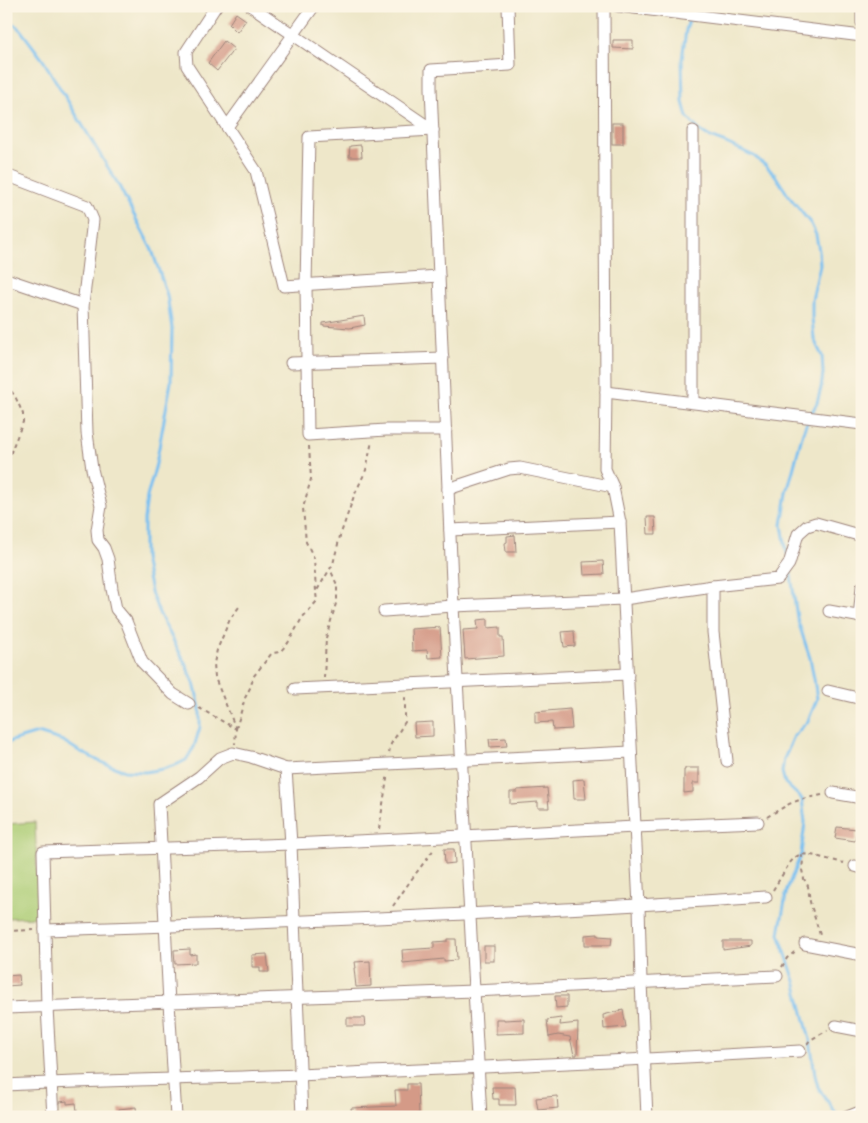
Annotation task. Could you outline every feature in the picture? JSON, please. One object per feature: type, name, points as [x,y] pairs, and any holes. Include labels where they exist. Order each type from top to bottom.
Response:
[{"type":"street","points":[[216,6],[186,52],[186,66],[256,171],[284,286],[439,276]]},
{"type":"street","points":[[252,6],[433,130]]},
{"type":"street","points":[[227,127],[314,6]]},
{"type":"street","points":[[481,1117],[448,489],[431,70],[510,65],[508,6]]},
{"type":"street","points":[[604,6],[605,469],[613,487],[620,522],[639,906],[640,982],[647,1117]]},
{"type":"street","points":[[618,6],[862,36]]},
{"type":"street","points":[[862,6],[862,23]]},
{"type":"street","points":[[433,130],[309,137],[306,285],[308,435],[386,430],[446,430]]},
{"type":"street","points":[[693,131],[693,402]]},
{"type":"street","points":[[6,175],[87,206],[93,220],[83,305],[87,433],[92,469],[101,506],[97,530],[98,540],[104,548],[108,559],[116,608],[126,621],[142,662],[174,694],[190,704]]},
{"type":"street","points":[[6,279],[83,305]]},
{"type":"street","points":[[291,362],[442,358]]},
{"type":"street","points":[[606,392],[862,424]]},
{"type":"street","points":[[448,489],[510,469],[520,468],[613,487]]},
{"type":"street","points":[[450,530],[620,522]]},
{"type":"street","points":[[384,611],[624,599],[778,579],[789,564],[798,534],[806,526],[816,523],[862,536]]},
{"type":"street","points":[[713,586],[713,632],[727,761]]},
{"type":"street","points":[[829,611],[860,617],[862,587]]},
{"type":"street","points":[[295,689],[628,674]]},
{"type":"street","points":[[828,691],[862,699]]},
{"type":"street","points":[[176,1117],[159,804],[199,777],[220,758],[233,753],[286,768],[631,752]]},
{"type":"street","points":[[286,768],[291,844],[302,1117]]},
{"type":"street","points":[[834,793],[862,798]]},
{"type":"street","points":[[53,1117],[43,852],[291,844],[758,822]]},
{"type":"street","points":[[45,930],[385,918],[639,906],[766,897]]},
{"type":"street","points":[[805,944],[862,955]]},
{"type":"street","points":[[6,1008],[474,991],[777,976]]},
{"type":"street","points":[[836,1026],[862,1031]]},
{"type":"street","points":[[6,1085],[301,1075],[800,1051]]},
{"type":"street","points":[[847,1117],[862,1111]]},
{"type":"path","points":[[6,385],[15,396],[23,414],[23,422],[6,469]]},
{"type":"path","points":[[316,592],[334,564],[340,536],[354,496],[366,470],[372,440],[386,430]]},
{"type":"path","points":[[233,753],[236,729],[253,676],[272,653],[280,652],[288,643],[302,618],[317,601],[314,558],[306,542],[303,508],[311,479],[308,435]]},
{"type":"path","points":[[323,688],[326,638],[337,600],[337,585],[330,569]]},
{"type":"path","points":[[236,729],[215,678],[214,663],[217,650],[230,619],[238,607]]},
{"type":"path","points":[[378,840],[387,779],[386,764],[391,744],[405,722],[404,684]]},
{"type":"path","points":[[206,712],[236,729]]},
{"type":"path","points":[[758,822],[789,804],[802,799],[834,793]]},
{"type":"path","points":[[385,918],[443,837]]},
{"type":"path","points":[[801,854],[804,880],[808,886],[810,902],[823,947]]},
{"type":"path","points":[[766,897],[775,888],[789,864],[801,854],[858,867]]},
{"type":"path","points":[[6,931],[45,930]]},
{"type":"path","points":[[777,976],[787,958],[805,944]]},
{"type":"path","points":[[800,1051],[810,1040],[836,1026]]},
{"type":"green space","points":[[35,822],[39,917],[6,918],[6,824]]},
{"type":"building","points":[[236,13],[246,20],[237,32],[229,24]]},
{"type":"building","points":[[613,40],[633,40],[633,49],[613,48]]},
{"type":"building","points":[[224,41],[234,49],[217,71],[208,63]]},
{"type":"building","points":[[612,123],[623,123],[623,144],[612,144]]},
{"type":"building","points":[[361,145],[362,157],[349,157],[350,146]]},
{"type":"building","points":[[364,316],[365,325],[350,328],[323,326],[323,323]]},
{"type":"building","points":[[647,517],[655,517],[656,534],[648,534]]},
{"type":"building","points":[[515,535],[516,552],[506,552],[505,543],[507,542],[507,536]]},
{"type":"building","points":[[603,561],[604,574],[584,575],[583,562]]},
{"type":"building","points":[[488,619],[488,628],[500,627],[500,637],[503,637],[504,656],[465,659],[463,630],[478,629],[477,620]]},
{"type":"building","points":[[440,627],[442,657],[428,658],[427,650],[412,651],[411,629]]},
{"type":"building","points":[[574,631],[575,646],[564,647],[562,632]]},
{"type":"building","points":[[570,709],[572,729],[553,730],[552,722],[535,723],[535,712]]},
{"type":"building","points":[[433,722],[433,736],[415,737],[414,723]]},
{"type":"building","points":[[506,738],[507,746],[490,747],[489,739]]},
{"type":"building","points":[[685,768],[699,768],[699,783],[693,783],[693,792],[684,793]]},
{"type":"building","points":[[584,779],[586,799],[574,799],[573,780]]},
{"type":"building","points":[[547,788],[549,808],[538,808],[538,802],[510,804],[510,792]]},
{"type":"building","points":[[837,827],[857,829],[855,841],[835,838]]},
{"type":"building","points":[[444,849],[454,849],[455,863],[445,864]]},
{"type":"building","points":[[598,934],[598,936],[612,937],[611,945],[585,945],[585,935]]},
{"type":"building","points":[[448,939],[456,939],[457,960],[444,961],[444,959],[403,963],[402,950],[434,948],[434,942],[448,941]]},
{"type":"building","points":[[723,941],[751,941],[751,946],[723,950]]},
{"type":"building","points":[[484,946],[494,946],[494,961],[484,961]]},
{"type":"building","points":[[190,949],[190,955],[196,954],[196,963],[175,964],[174,950]]},
{"type":"building","points":[[267,954],[269,972],[260,972],[260,967],[252,967],[252,955]]},
{"type":"building","points":[[370,961],[371,986],[356,987],[355,962]]},
{"type":"building","points":[[19,975],[20,985],[6,986],[6,976]]},
{"type":"building","points":[[555,996],[567,996],[567,1007],[556,1008]]},
{"type":"building","points":[[623,1010],[626,1027],[604,1029],[603,1015]]},
{"type":"building","points":[[347,1018],[364,1018],[365,1026],[347,1026]]},
{"type":"building","points":[[561,1018],[560,1025],[578,1023],[577,1055],[574,1055],[570,1037],[558,1035],[549,1037],[547,1020]]},
{"type":"building","points":[[496,1019],[524,1019],[524,1033],[496,1034]]},
{"type":"building","points":[[407,1084],[418,1084],[419,1114],[408,1115],[408,1117],[352,1117],[351,1108],[396,1106],[395,1090],[407,1090]]},
{"type":"building","points":[[492,1087],[515,1087],[516,1105],[499,1105],[499,1099],[493,1099]]},
{"type":"building","points":[[557,1096],[558,1108],[538,1110],[536,1098]]},
{"type":"building","points":[[67,1101],[67,1104],[76,1103],[77,1111],[60,1113],[60,1102]]},
{"type":"building","points":[[136,1107],[137,1117],[120,1117],[119,1109]]},
{"type":"waterway","points":[[693,6],[686,30],[682,59],[683,102],[687,117],[699,130],[710,137],[754,156],[766,166],[775,175],[811,224],[816,235],[820,265],[812,300],[812,318],[814,339],[822,356],[823,373],[817,403],[811,414]]},
{"type":"waterway","points":[[6,19],[19,28],[43,60],[118,184],[152,250],[167,295],[172,328],[171,382],[156,464],[147,497],[144,519],[144,558],[151,592],[159,613],[194,683],[200,708],[200,727],[194,747],[186,760],[163,769],[145,772],[125,771],[101,762],[63,741],[38,733],[11,741],[6,745]]},
{"type":"waterway","points":[[787,554],[782,525],[787,493],[808,420]]},
{"type":"waterway","points":[[790,568],[797,618],[810,658],[817,699],[808,721],[794,736],[784,759],[782,772],[785,783],[802,799],[805,822],[801,854],[787,889],[779,934],[795,981],[810,1040],[818,1087],[838,1117]]}]
